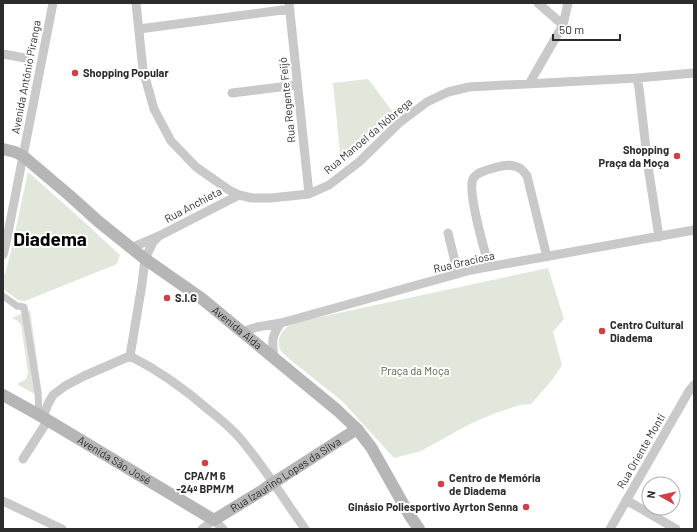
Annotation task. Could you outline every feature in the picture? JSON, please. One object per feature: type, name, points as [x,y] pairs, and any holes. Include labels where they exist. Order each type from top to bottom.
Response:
[{"type":"main road","points":[[3,149],[23,156]]},
{"type":"main road","name":"Avenida Alda","points":[[23,156],[145,260],[201,298],[337,410],[357,429],[371,447],[419,529]]},
{"type":"main road","name":"Avenida São José","points":[[3,395],[214,520]]},
{"type":"main road","name":"Rua Izaurino Lopes da Silva","points":[[214,520],[234,509],[357,429]]},
{"type":"street","name":"Avenida Antônio Piranga","points":[[3,256],[53,3]]},
{"type":"street","name":"Rua Manoel da Nóbrega","points":[[136,3],[143,70],[154,109],[172,141],[196,167],[229,190],[252,198],[271,198],[309,194],[329,185],[359,162],[399,123],[427,102],[448,92],[469,87],[636,78],[694,73]]},
{"type":"street","points":[[538,3],[563,25]]},
{"type":"street","points":[[528,84],[563,25],[568,3]]},
{"type":"street","points":[[139,30],[290,6]]},
{"type":"street","name":"Rua Regente Feijó","points":[[290,6],[309,194]]},
{"type":"street","points":[[3,54],[25,58]]},
{"type":"street","points":[[636,78],[639,88],[648,166],[659,237]]},
{"type":"street","points":[[232,93],[297,85]]},
{"type":"street","points":[[489,267],[474,206],[471,187],[473,179],[479,172],[503,166],[514,166],[521,168],[527,176],[547,257]]},
{"type":"street","name":"Rua Anchieta","points":[[131,248],[159,236],[238,194]]},
{"type":"street","name":"Rua Graciosa","points":[[242,332],[257,327],[281,323],[458,274],[489,267],[694,230]]},
{"type":"street","points":[[448,233],[458,274]]},
{"type":"street","name":"Rua Anchieta","points":[[130,356],[145,260],[153,242],[159,236]]},
{"type":"street","points":[[3,296],[17,306],[24,307],[43,418]]},
{"type":"street","points":[[274,358],[272,348],[273,339],[275,331],[281,323]]},
{"type":"street","points":[[23,459],[53,395],[65,386],[84,376],[130,356],[147,364],[168,378],[227,425],[246,446],[305,529]]},
{"type":"street","name":"Rua Oriente Monti","points":[[610,529],[689,391],[694,385]]},
{"type":"street","points":[[626,500],[676,529]]},
{"type":"street","points":[[3,501],[62,529]]},
{"type":"street","points":[[202,529],[214,520]]},
{"type":"street","name":"Avenida São José","points":[[214,520],[223,529]]},
{"type":"green space","points":[[368,79],[393,112],[341,162],[333,83]]},
{"type":"green space","points":[[28,172],[120,255],[117,264],[25,301],[18,300],[3,289],[3,277],[11,251]]},
{"type":"green space","name":"Praça da Moça","points":[[548,268],[564,319],[553,332],[562,365],[553,379],[531,404],[520,405],[493,414],[468,425],[421,451],[394,458],[342,401],[288,358],[280,349],[279,338],[285,329],[291,325],[306,320]]},
{"type":"green space","points":[[30,310],[42,394],[36,395],[17,384],[26,379],[28,373],[21,325],[18,321],[12,318]]},
{"type":"place","name":"Shopping Popular","points":[[75,73]]},
{"type":"place","name":"Shopping Praça da Moça","points":[[677,156]]},
{"type":"place","name":"S.I.G","points":[[167,298]]},
{"type":"place","name":"Centro Cultural Diadema","points":[[602,331]]},
{"type":"place","name":"CPA/M 6 -24º BPM/M","points":[[205,463]]},
{"type":"place","name":"Centro de Memória de Diadema","points":[[441,484]]},
{"type":"place","name":"Ginásio Poliesportivo Ayrton Senna","points":[[526,507]]},
{"type":"district","name":"Diadema","points":[[50,239]]}]
